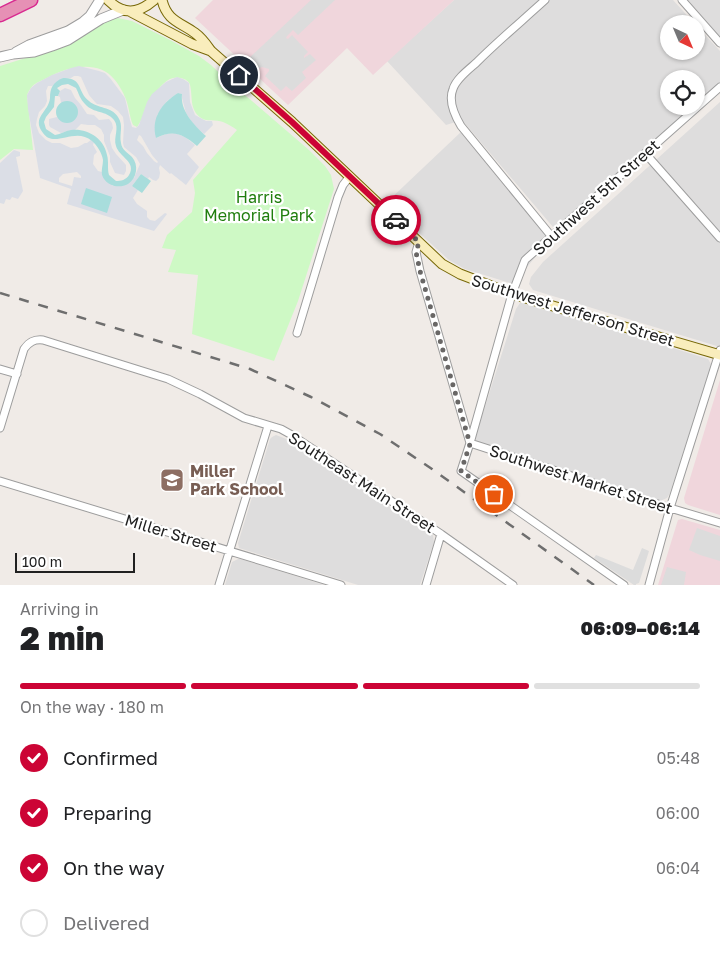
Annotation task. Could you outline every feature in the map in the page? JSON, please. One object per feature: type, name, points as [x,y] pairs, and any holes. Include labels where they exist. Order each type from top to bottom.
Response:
[{"type":"highway","points":[[0,14],[31,0]]},
{"type":"main road","name":"Southwest Jefferson Street","points":[[108,0],[118,8],[192,44],[211,51]]},
{"type":"main road","points":[[126,11],[140,9],[154,0]]},
{"type":"main road","name":"Southwest Jefferson Street","points":[[162,0],[172,18],[204,41],[211,51],[286,116],[442,264],[460,274],[512,294],[720,353]]},
{"type":"street","points":[[13,54],[29,45],[83,22],[90,16],[100,0]]},
{"type":"street","points":[[546,0],[464,74],[452,90],[452,97],[453,108],[461,126],[552,237]]},
{"type":"street","points":[[682,0],[720,43]]},
{"type":"street","points":[[0,57],[34,52],[68,40],[101,19],[126,11]]},
{"type":"street","name":"Southwest 5th Street","points":[[624,585],[461,471],[512,294],[525,260],[720,87]]},
{"type":"street","points":[[645,153],[720,238]]},
{"type":"street","points":[[297,333],[338,197],[343,185],[350,176]]},
{"type":"street","name":"Southwest Market Street","points":[[419,242],[416,252],[420,271],[470,444],[720,523]]},
{"type":"street","name":"Southeast Main Street","points":[[16,374],[24,349],[28,344],[33,341],[44,340],[168,379],[244,418],[290,434],[442,534],[513,585]]},
{"type":"street","points":[[649,585],[670,508],[720,353]]},
{"type":"street","points":[[0,369],[16,374],[0,428]]},
{"type":"street","points":[[219,585],[268,426]]},
{"type":"street","name":"Miller Street","points":[[0,481],[341,585]]},
{"type":"street","points":[[426,585],[442,534]]},
{"type":"shaded area","points":[[213,0],[454,0],[373,75],[347,48],[288,105],[195,18]]},
{"type":"shaded area","points":[[311,0],[335,0],[298,35],[293,30],[287,36],[286,38],[288,39],[292,35],[308,52],[304,58],[310,54],[316,60],[302,72],[306,78],[292,91],[286,86],[281,91],[265,76],[269,69],[262,67],[257,69],[248,59]]},
{"type":"shaded area","points":[[454,0],[673,0],[687,15],[660,15],[660,60],[705,60],[705,35],[720,51],[720,92],[705,106],[705,70],[660,70],[660,115],[695,115],[569,229],[563,232],[553,227],[462,120],[446,125],[387,61]]},
{"type":"shaded area","points":[[688,0],[720,0],[720,37],[705,20],[705,15],[701,15]]},
{"type":"shaded area","points":[[79,66],[105,73],[125,98],[132,127],[136,128],[139,125],[147,102],[152,94],[166,82],[177,77],[189,83],[190,102],[195,115],[206,121],[212,121],[213,125],[204,134],[194,125],[186,113],[182,94],[178,93],[167,101],[157,115],[156,138],[175,133],[185,137],[195,145],[187,154],[199,167],[186,185],[160,165],[159,178],[156,181],[149,177],[148,179],[141,174],[132,186],[138,190],[133,198],[137,204],[147,211],[147,217],[150,220],[155,221],[165,213],[167,214],[154,231],[67,204],[71,189],[40,178],[27,95],[37,83]],"holes":[[[81,77],[89,95],[97,104],[111,106],[123,117],[124,147],[136,157],[140,164],[134,178],[113,186],[93,164],[94,155],[97,152],[93,145],[94,142],[91,140],[78,147],[71,148],[60,143],[52,143],[39,133],[36,125],[37,119],[39,112],[47,101],[46,91],[48,86],[52,86],[63,78]],[[139,135],[141,136],[157,163],[137,140]],[[77,172],[81,178],[74,177],[72,186],[59,182],[59,178],[63,174]]]},
{"type":"shaded area","points":[[65,88],[71,90],[87,114],[94,115],[99,120],[109,119],[112,123],[113,128],[110,140],[112,148],[126,165],[124,175],[115,173],[110,162],[104,135],[101,129],[95,125],[81,124],[75,130],[61,133],[50,127],[49,119],[57,118],[63,102],[61,103],[58,96],[60,91]]},
{"type":"shaded area","points":[[720,102],[720,347],[533,290],[529,284],[531,277],[543,262]]},
{"type":"shaded area","points":[[462,131],[551,238],[549,244],[537,255],[513,284],[465,269],[449,260],[386,203]]},
{"type":"shaded area","points":[[14,150],[20,152],[20,156],[16,157],[23,191],[18,199],[12,197],[10,200],[6,199],[4,204],[0,203],[0,163]]},
{"type":"shaded area","points":[[526,302],[708,359],[711,364],[710,370],[667,498],[660,501],[484,448],[478,444],[475,438],[516,309],[520,303]]},
{"type":"shaded area","points":[[720,380],[720,515],[688,505],[685,503],[684,498]]},
{"type":"shaded area","points":[[276,435],[289,440],[433,535],[434,542],[420,585],[358,585],[239,548],[238,543],[270,439]]},
{"type":"shaded area","points":[[682,519],[720,530],[720,585],[658,585],[678,520]]},
{"type":"shaded area","points":[[697,528],[720,536],[720,561],[689,550]]},
{"type":"shaded area","points":[[642,548],[649,551],[639,583],[636,585],[594,558],[596,555],[633,570]]},
{"type":"shaded area","points":[[238,559],[324,585],[225,585],[232,562]]},
{"type":"shaded area","points":[[667,567],[686,572],[684,585],[661,585]]},
{"type":"green space","name":"Harris Memorial Park","points":[[118,18],[132,21],[199,56],[309,150],[331,175],[334,189],[298,301],[274,361],[192,334],[198,275],[168,272],[176,250],[162,248],[167,235],[192,212],[195,193],[193,180],[237,130],[223,122],[203,119],[197,114],[193,107],[190,85],[187,80],[173,78],[166,81],[154,95],[137,127],[133,125],[127,102],[122,92],[115,80],[107,73],[91,67],[82,67],[72,68],[55,74],[34,85],[27,95],[33,150],[14,149],[0,160],[0,66],[70,44],[108,20]]},
{"type":"water","points":[[63,78],[69,78],[77,82],[89,101],[112,111],[118,117],[121,123],[122,145],[136,164],[135,175],[128,184],[113,186],[106,182],[102,175],[103,160],[100,152],[94,143],[85,137],[72,136],[53,139],[43,133],[39,123],[40,119],[49,103],[53,86]],"holes":[[[68,84],[76,88],[82,100],[89,107],[111,117],[116,123],[116,146],[131,167],[129,175],[125,179],[116,181],[109,175],[108,158],[105,149],[94,135],[77,130],[69,130],[55,135],[46,129],[44,122],[54,107],[55,96],[58,96],[60,91],[57,88]]]},
{"type":"water","points":[[178,93],[182,94],[183,106],[189,117],[206,136],[197,146],[187,138],[173,133],[156,138],[156,118],[162,107]]},
{"type":"water","points":[[63,101],[71,101],[78,108],[78,116],[71,123],[63,123],[56,116],[56,108]]},
{"type":"water","points":[[141,174],[151,181],[142,193],[132,186]]},
{"type":"water","points":[[86,188],[112,197],[107,213],[81,204]]},
{"type":"railway","points":[[0,293],[250,369],[311,397],[380,434],[594,585]]},
{"type":"way so far","points":[[396,220],[419,242],[416,252],[420,271],[470,444],[461,471],[494,494]]},
{"type":"place","name":"Miller Park School","points":[[172,480]]},
{"type":"route","points":[[239,75],[396,220]]}]
